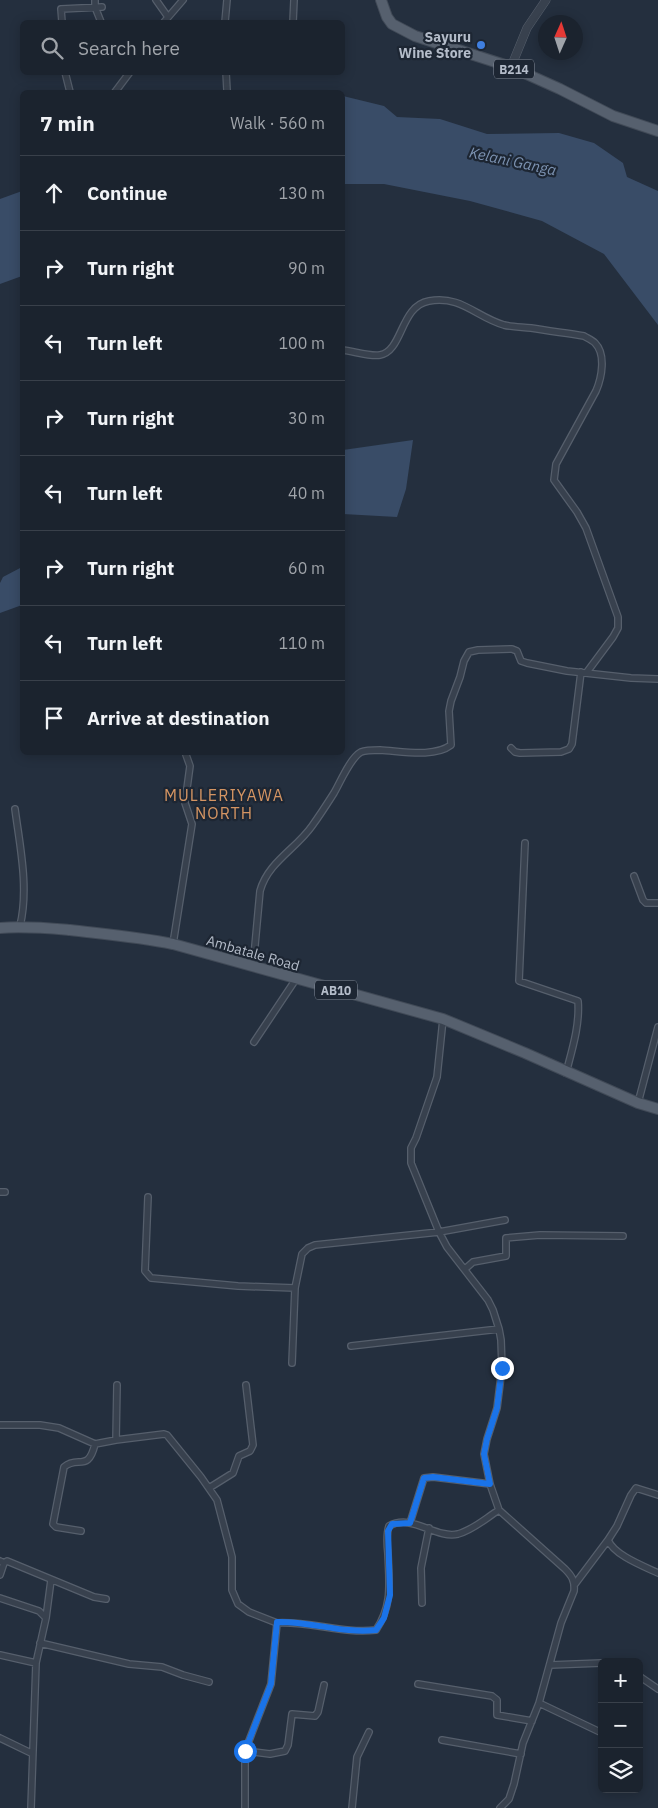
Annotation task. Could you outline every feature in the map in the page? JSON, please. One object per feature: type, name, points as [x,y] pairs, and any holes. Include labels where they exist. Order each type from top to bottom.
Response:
[{"type":"main road","name":"B214","points":[[380,0],[392,24],[415,36],[511,67],[613,116],[658,131]]},
{"type":"main road","name":"Ambatale Road","points":[[0,928],[20,926],[133,937],[173,944],[253,966],[296,980],[443,1019],[638,1103],[658,1109]]},
{"type":"street","points":[[95,0],[99,7],[101,20]]},
{"type":"street","points":[[156,0],[166,20],[182,0]]},
{"type":"street","points":[[225,20],[226,0]]},
{"type":"street","points":[[293,20],[294,0]]},
{"type":"street","points":[[511,67],[526,28],[546,0]]},
{"type":"street","points":[[62,20],[61,9],[99,7]]},
{"type":"street","points":[[66,75],[70,90]]},
{"type":"street","points":[[116,90],[128,75]]},
{"type":"street","points":[[226,75],[227,90]]},
{"type":"street","points":[[345,351],[377,356],[386,354],[395,343],[406,319],[414,309],[426,302],[443,299],[458,303],[504,325],[584,336],[595,342],[601,353],[600,381],[556,464],[554,480],[586,528],[618,617],[618,628],[613,637],[584,672],[572,744],[569,749],[561,752],[515,752],[511,748]]},
{"type":"street","points":[[253,966],[260,890],[263,879],[311,828],[354,758],[362,752],[372,750],[433,753],[444,750],[451,745],[450,706],[464,661],[469,652],[512,649],[517,650],[521,660],[526,663],[631,678],[658,678]]},
{"type":"street","points":[[173,944],[192,824],[185,803],[190,766],[186,755]]},
{"type":"street","points":[[16,809],[24,902],[20,926]]},
{"type":"street","points":[[526,843],[519,981],[578,1002],[575,1035],[566,1072]]},
{"type":"street","points":[[634,876],[643,900],[646,903],[658,903]]},
{"type":"street","points":[[254,1042],[296,980]]},
{"type":"street","points":[[443,1019],[436,1077],[411,1148],[410,1156],[414,1171],[439,1232],[447,1247],[488,1300],[499,1329],[502,1368],[497,1408],[484,1454],[498,1510],[565,1569],[572,1576],[575,1584],[556,1636],[539,1702],[523,1743],[509,1799],[500,1808]]},
{"type":"street","points":[[638,1103],[658,1027]]},
{"type":"street","points":[[148,1197],[145,1271],[151,1278],[238,1286],[295,1288]]},
{"type":"street","points":[[292,1363],[295,1288],[302,1254],[308,1248],[315,1245],[439,1232],[506,1220]]},
{"type":"street","points":[[465,1269],[473,1262],[506,1256],[506,1238],[540,1235],[623,1236]]},
{"type":"street","points":[[351,1346],[499,1329]]},
{"type":"street","points":[[209,1488],[233,1473],[239,1456],[250,1451],[253,1445],[246,1385]]},
{"type":"street","points":[[116,1440],[117,1386]]},
{"type":"street","points":[[0,1425],[40,1425],[59,1428],[95,1444],[167,1435],[217,1500],[232,1557],[232,1590],[238,1604],[249,1612],[277,1622],[294,1622],[364,1631],[376,1630],[384,1618],[390,1595],[388,1531],[392,1524],[410,1523],[442,1533],[458,1534],[469,1530],[498,1510]]},
{"type":"street","points":[[81,1531],[56,1527],[53,1524],[64,1467],[67,1464],[87,1461],[92,1456],[95,1444]]},
{"type":"street","points":[[410,1523],[424,1478],[433,1477],[490,1484]]},
{"type":"street","points":[[575,1584],[617,1526],[636,1488],[658,1495]]},
{"type":"street","points":[[422,1603],[421,1568],[429,1528]]},
{"type":"street","points":[[608,1540],[610,1547],[658,1573]]},
{"type":"street","points":[[0,1574],[2,1562],[7,1561],[94,1597],[106,1599]]},
{"type":"street","points":[[30,1808],[36,1663],[46,1618],[51,1580]]},
{"type":"street","points":[[0,1598],[39,1611],[46,1618]]},
{"type":"street","points":[[245,1808],[245,1751],[271,1684],[277,1622]]},
{"type":"street","points":[[40,1643],[129,1664],[162,1667],[209,1682]]},
{"type":"street","points":[[0,1655],[36,1663]]},
{"type":"street","points":[[550,1665],[598,1663]]},
{"type":"street","points":[[643,1679],[658,1689]]},
{"type":"street","points":[[418,1684],[492,1696],[497,1700],[497,1714],[532,1721]]},
{"type":"street","points":[[245,1751],[270,1754],[285,1751],[288,1745],[292,1714],[315,1716],[318,1712],[324,1685]]},
{"type":"street","points":[[539,1702],[598,1731]]},
{"type":"street","points":[[352,1808],[357,1757],[370,1732]]},
{"type":"street","points":[[0,1738],[32,1753]]},
{"type":"street","points":[[442,1740],[521,1754]]},
{"type":"water","name":"Kelani Ganga","points":[[345,96],[384,106],[397,117],[440,119],[487,134],[559,133],[594,143],[623,163],[627,177],[658,191],[658,325],[604,254],[542,221],[470,201],[384,184],[345,184]]},
{"type":"water","points":[[20,192],[20,277],[0,284],[0,199]]},
{"type":"water","points":[[413,440],[406,489],[397,517],[345,514],[345,450]]},
{"type":"water","points":[[20,568],[20,606],[0,613],[0,583],[3,577]]},
{"type":"place","name":"Sayuru Wine Store","points":[[481,45]]},
{"type":"district","name":"MULLERIYAWA NORTH","points":[[224,804]]},
{"type":"route","points":[[245,1751],[271,1684],[277,1622],[294,1622],[364,1631],[376,1630],[384,1618],[390,1595],[387,1550],[389,1526],[392,1524],[410,1523],[421,1482],[424,1478],[433,1477],[490,1484],[484,1454],[497,1408],[502,1368]]}]
